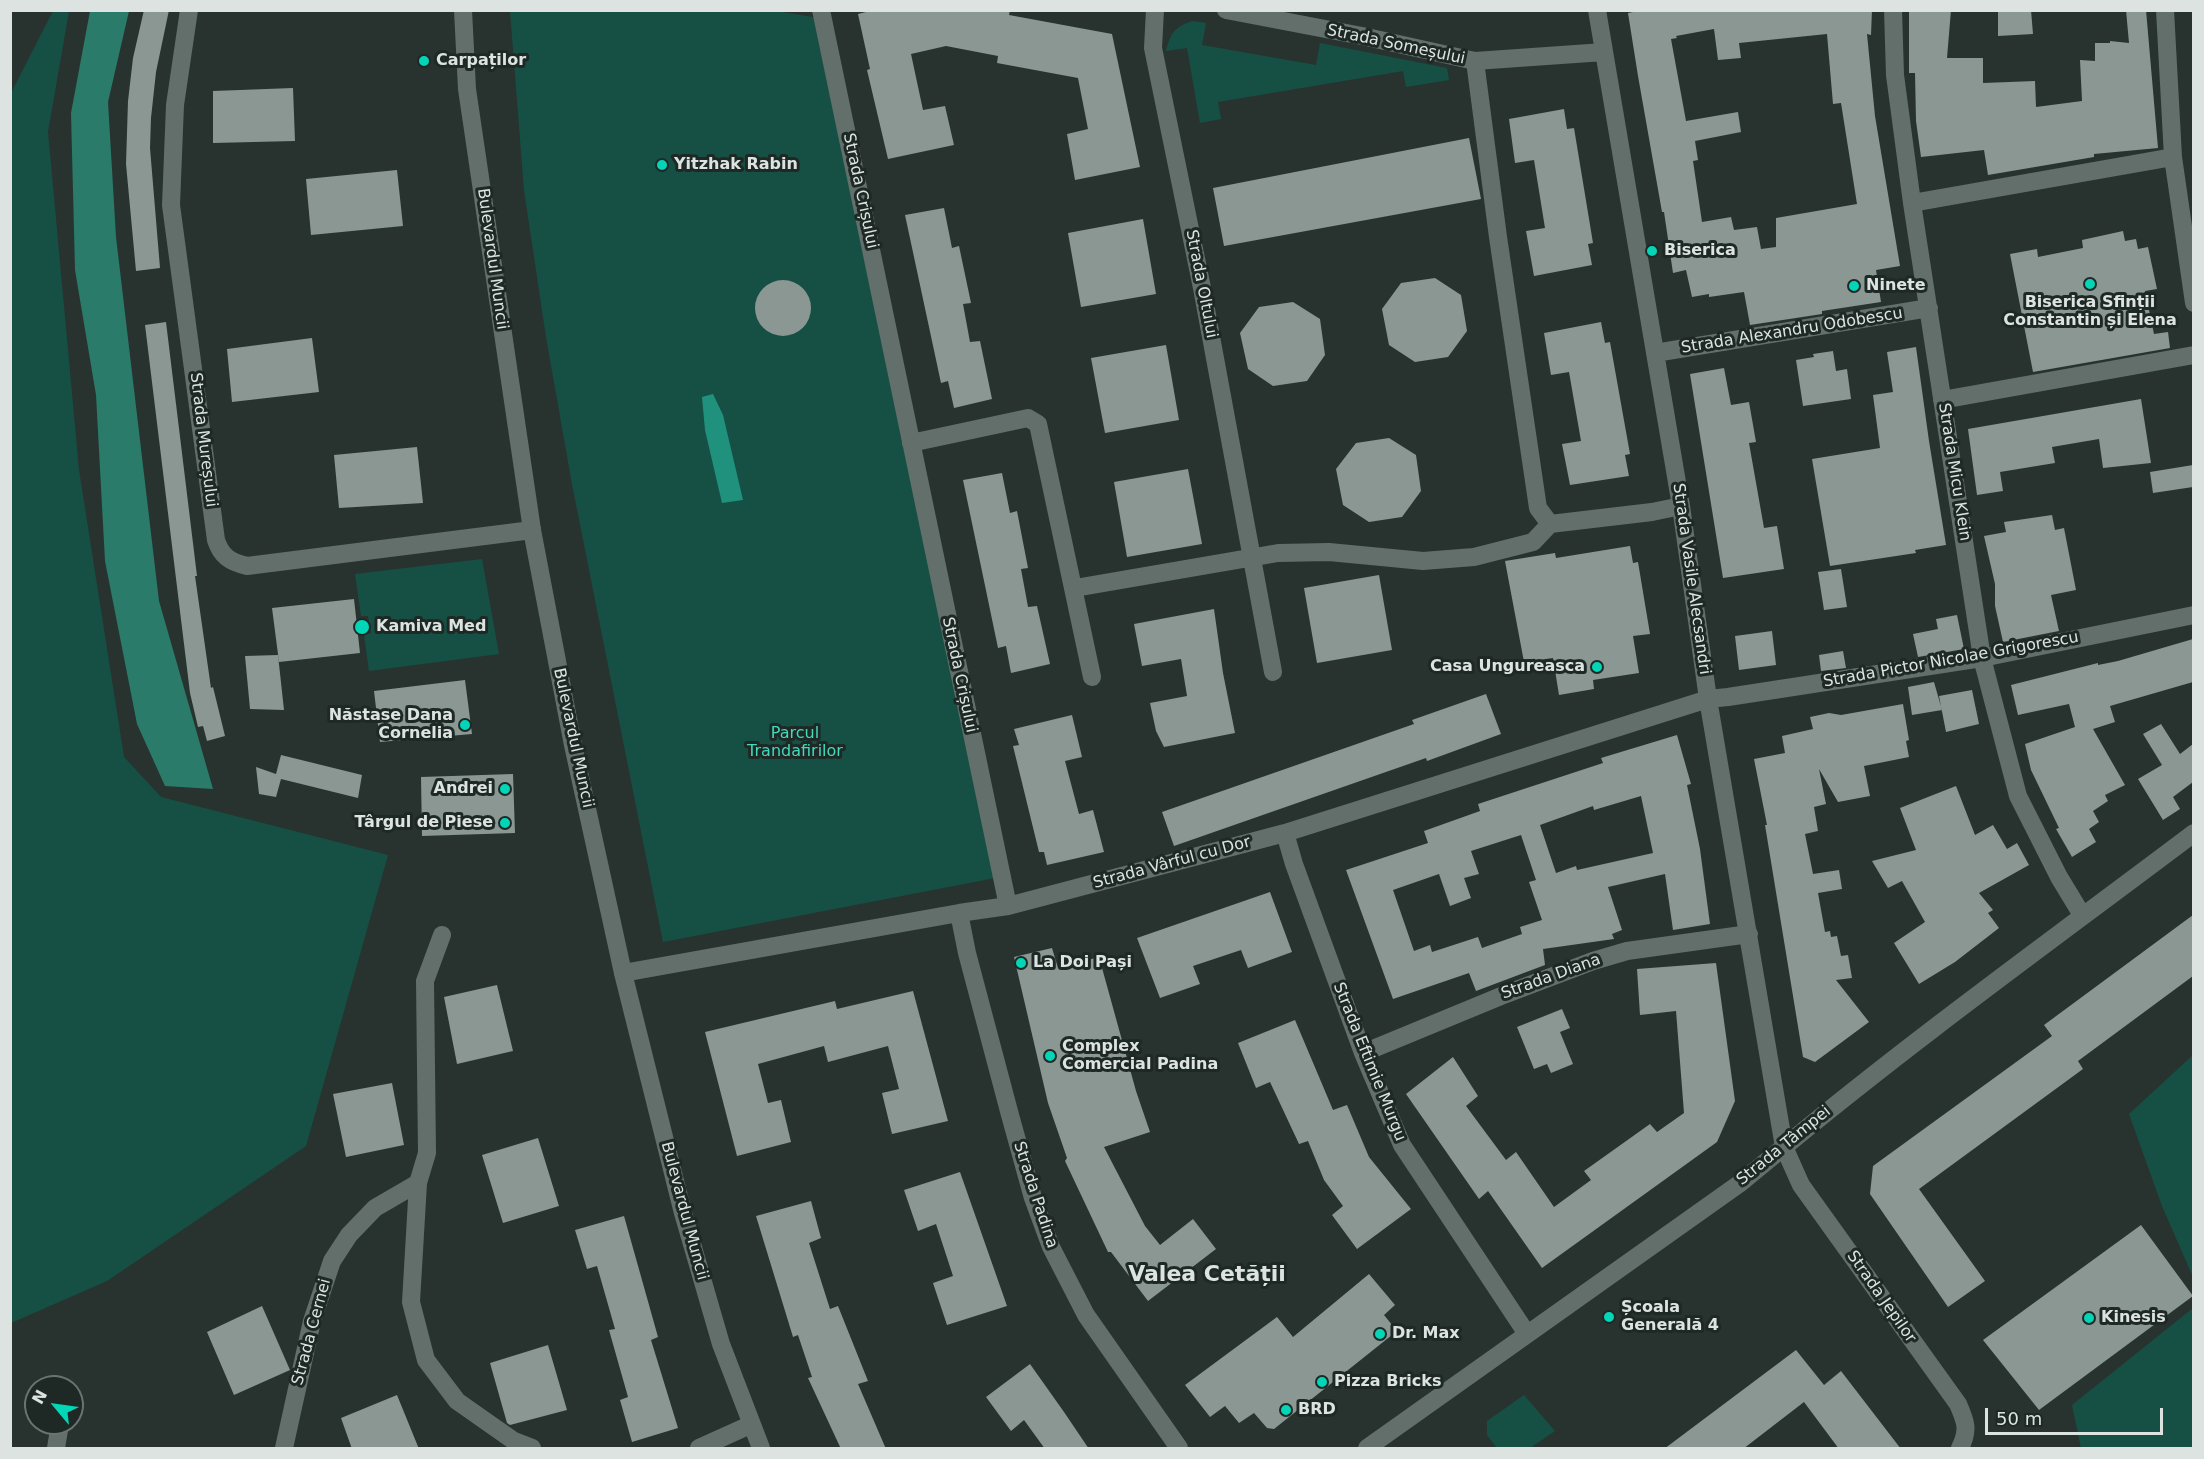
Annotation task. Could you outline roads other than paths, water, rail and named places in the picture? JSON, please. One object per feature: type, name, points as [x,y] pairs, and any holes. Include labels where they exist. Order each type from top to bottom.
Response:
[{"type":"street","name":"Strada Mureșului","points":[[189,10],[175,105],[171,205],[216,540],[220,552],[234,562],[247,566],[532,530]]},
{"type":"street","name":"Bulevardul Muncii","points":[[463,10],[466,89],[532,530],[573,745],[623,974],[690,1234],[720,1344],[761,1449]]},
{"type":"street","name":"Strada Crișului","points":[[821,10],[1008,906]]},
{"type":"street","name":"Strada Oltului","points":[[1155,10],[1153,48],[1202,288],[1273,672]]},
{"type":"street","name":"Strada Someșului","points":[[1226,10],[1362,36],[1475,61],[1604,52]]},
{"type":"street","name":"Strada Vasile Alecsandri","points":[[1597,10],[1681,506],[1708,699],[1784,1147]]},
{"type":"street","name":"Strada Micu Klein","points":[[1893,10],[1895,75],[1912,203],[1982,658],[2018,796],[2059,877],[2082,915]]},
{"type":"street","points":[[2165,10],[2173,158],[2193,303]]},
{"type":"street","points":[[1475,61],[1499,248],[1538,508],[1550,524]]},
{"type":"street","points":[[1912,203],[2173,158]]},
{"type":"street","name":"Strada Alexandru Odobescu","points":[[1655,353],[1929,308]]},
{"type":"street","points":[[1942,400],[2193,355]]},
{"type":"street","points":[[911,443],[1021,419],[1028,418],[1036,421],[1041,430],[1092,677]]},
{"type":"street","points":[[1075,588],[1278,553],[1329,552],[1423,561],[1474,557],[1533,542],[1550,524],[1652,512],[1681,506]]},
{"type":"street","name":"Strada Pictor Nicolae Grigorescu","points":[[1708,699],[1982,658],[2193,615]]},
{"type":"street","name":"Strada Vârful cu Dor","points":[[623,974],[664,964],[1008,906],[1285,833],[1708,699]]},
{"type":"street","name":"Strada Eftimie Murgu","points":[[1285,833],[1294,864],[1363,1053],[1402,1144],[1527,1334]]},
{"type":"street","name":"Strada Tâmpei","points":[[1367,1449],[1739,1184],[1829,1110],[2082,915],[2193,833]]},
{"type":"street","name":"Strada Padina","points":[[959,913],[967,953],[1010,1115],[1033,1198],[1051,1247],[1086,1316],[1179,1449]]},
{"type":"street","name":"Strada Diana","points":[[1363,1053],[1515,990],[1593,961],[1628,951],[1749,934]]},
{"type":"street","points":[[442,935],[425,981],[427,1154],[418,1183],[411,1302],[426,1360],[457,1401],[514,1441],[532,1449]]},
{"type":"street","name":"Strada Jepilor","points":[[1784,1147],[1801,1185],[1958,1404],[1966,1422],[1964,1440],[1960,1449]]},
{"type":"street","name":"Strada Cernei","points":[[284,1449],[312,1322],[332,1261],[348,1235],[375,1208],[418,1183]]},
{"type":"street","points":[[699,1449],[750,1425]]},
{"type":"place","name":"Carpaților","points":[[424,61]]},
{"type":"place","name":"Yitzhak Rabin","points":[[662,165]]},
{"type":"place","name":"Biserica","points":[[1652,251]]},
{"type":"place","name":"Biserica Sfinții Constantin și Elena","points":[[2090,284]]},
{"type":"place","name":"Ninete","points":[[1854,286]]},
{"type":"place","name":"Kamiva Med","points":[[362,627]]},
{"type":"place","name":"Casa Ungureasca","points":[[1597,667]]},
{"type":"place","name":"Năstase Dana Cornelia","points":[[465,725]]},
{"type":"place","name":"Andrei","points":[[505,789]]},
{"type":"place","name":"Târgul de Piese","points":[[505,823]]},
{"type":"place","name":"La Doi Pași","points":[[1021,963]]},
{"type":"place","name":"Complex Comercial Padina","points":[[1050,1056]]},
{"type":"place","name":"Școala Generală 4","points":[[1609,1317]]},
{"type":"place","name":"Kinesis","points":[[2089,1318]]},
{"type":"place","name":"Dr. Max","points":[[1380,1334]]},
{"type":"place","name":"Pizza Bricks","points":[[1322,1382]]},
{"type":"place","name":"BRD","points":[[1286,1410]]},
{"type":"district","name":"Valea Cetății","points":[[1207,1275]]},
{"type":"park label","name":"Parcul Trandafirilor","points":[[795,743]]}]
